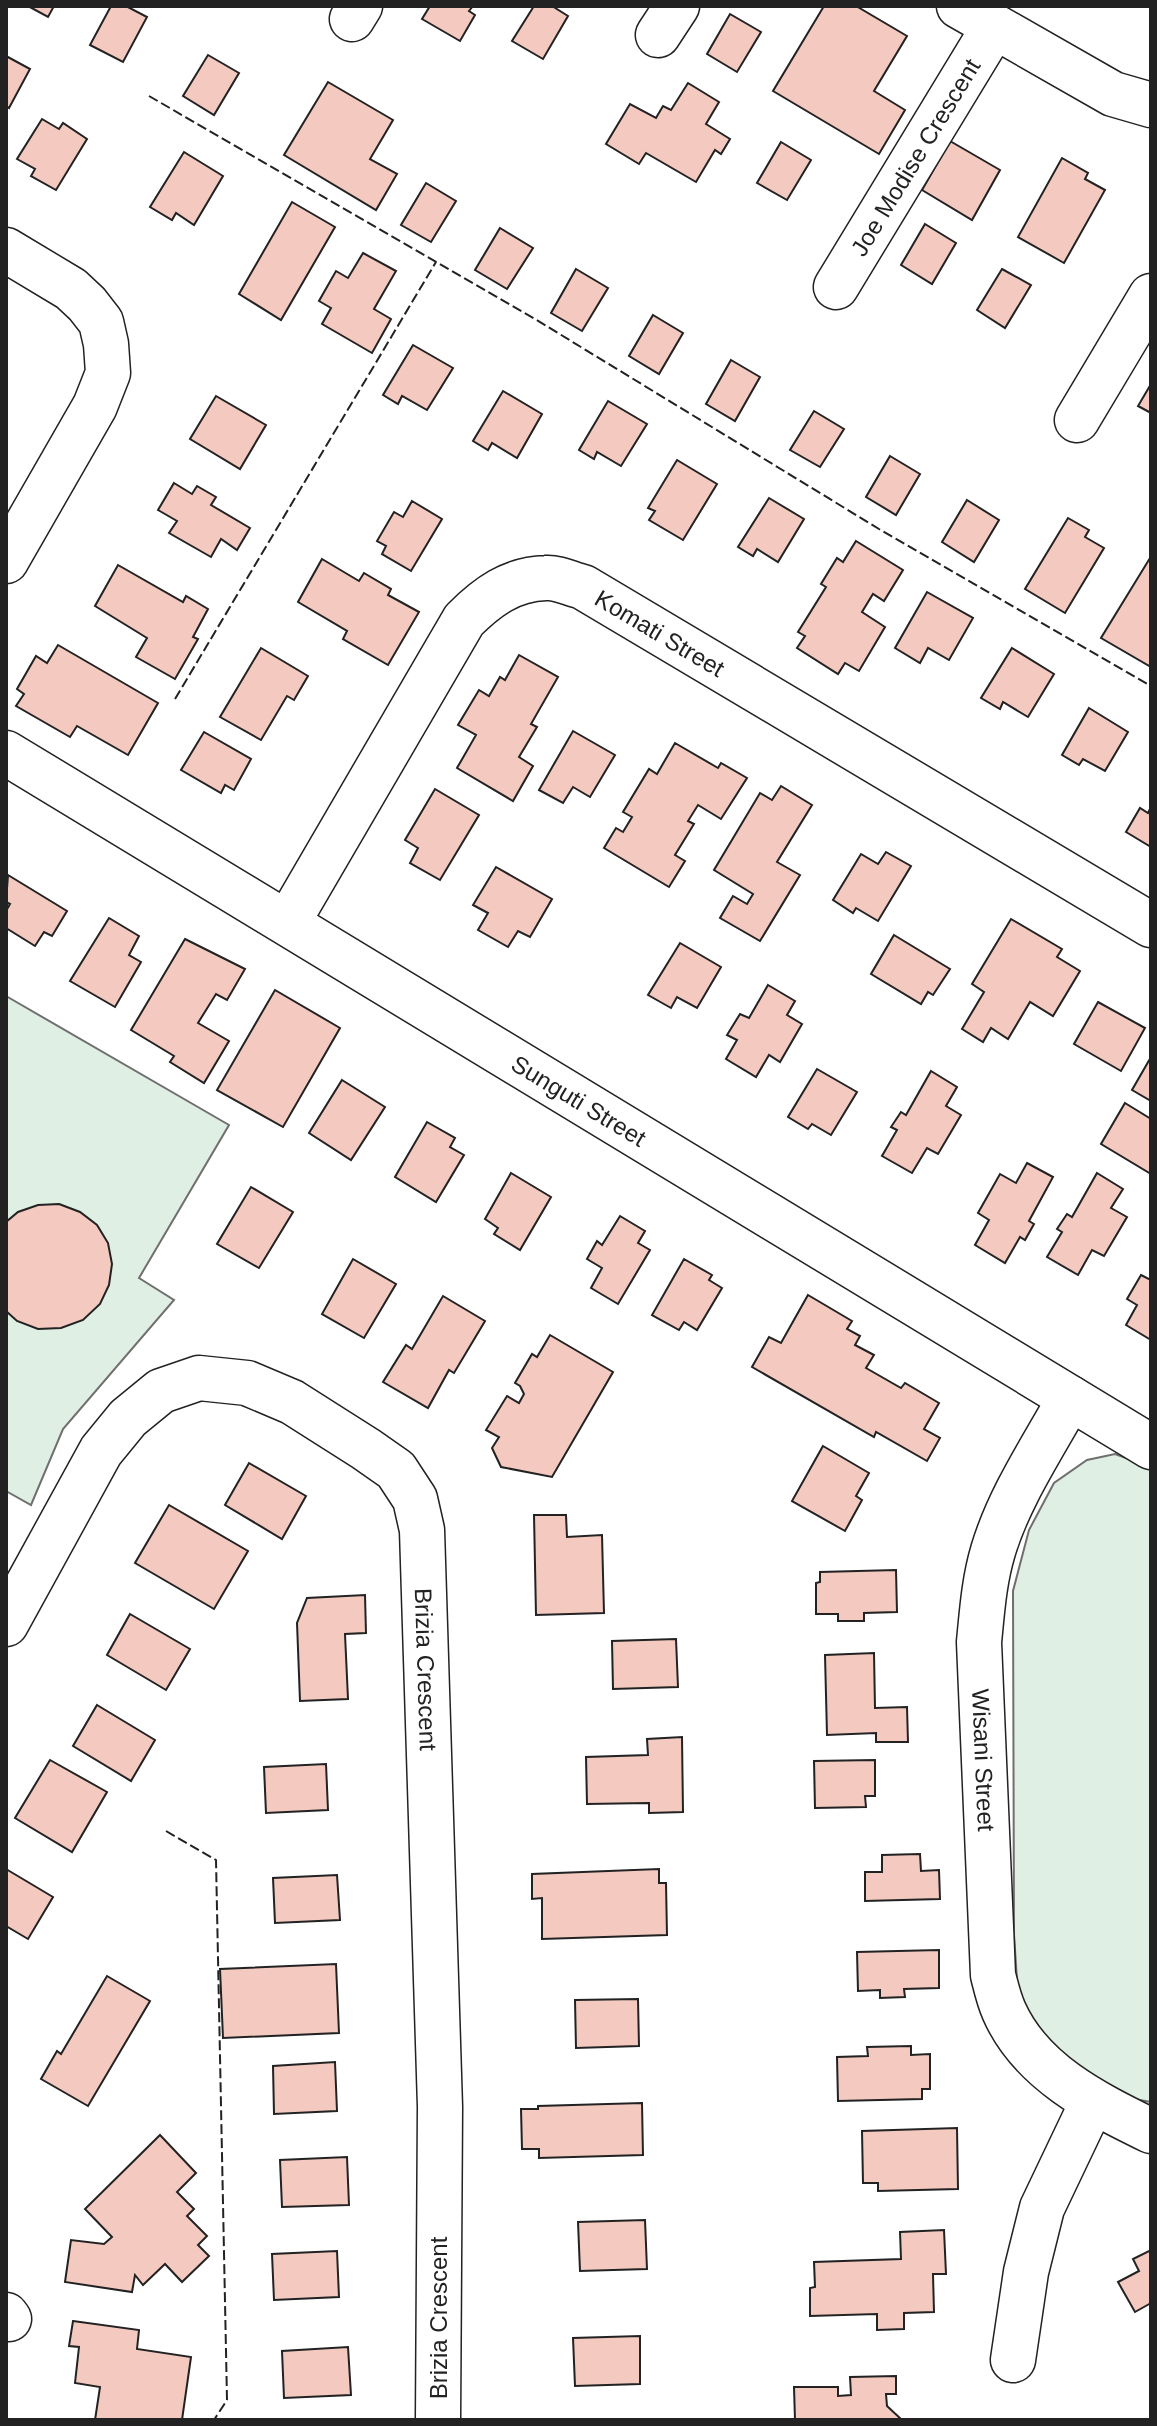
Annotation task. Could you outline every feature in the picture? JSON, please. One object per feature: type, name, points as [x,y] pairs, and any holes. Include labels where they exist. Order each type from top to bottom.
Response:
[{"type":"street","name":"Joe Modise Crescent","points":[[836,287],[977,16],[1113,94],[1151,105]]},
{"type":"street","points":[[6,250],[71,289],[87,304],[101,322],[108,373],[95,406],[6,561]]},
{"type":"street","points":[[1077,420],[1151,296]]},
{"type":"street","name":"Komati Street","points":[[288,922],[464,620],[489,595],[518,583],[548,577],[583,587],[1151,925]]},
{"type":"street","name":"Sunguti Street","points":[[6,753],[1151,1447]]},
{"type":"street","name":"Brizia Crescent","points":[[6,1624],[101,1451],[128,1418],[161,1391],[199,1378],[247,1383],[292,1402],[396,1470],[415,1499],[422,1530],[440,2107],[438,2420]]},
{"type":"street","name":"Wisani Street","points":[[1070,1398],[1015,1498],[993,1551],[984,1591],[979,1642],[993,1975],[1004,2011],[1023,2044],[1057,2077],[1092,2103],[1151,2131]]},
{"type":"street","points":[[1013,2360],[1026,2272],[1042,2208],[1092,2103]]},
{"type":"green space","points":[[6,996],[229,1125],[139,1278],[174,1300],[63,1429],[31,1505],[6,1491]]},
{"type":"green space","points":[[1115,1454],[1151,1467],[1151,2102],[1134,2099],[1079,2069],[1035,2029],[1018,1996],[1014,1934],[1013,1591],[1029,1530],[1054,1483],[1087,1460]]},
{"type":"building","points":[[28,6],[54,6],[48,17]]},
{"type":"building","points":[[111,6],[126,6],[147,17],[123,62],[90,45]]},
{"type":"building","points":[[430,6],[473,6],[469,11],[475,15],[460,41],[422,19]]},
{"type":"building","points":[[534,6],[552,6],[568,16],[543,59],[512,41]]},
{"type":"building","points":[[824,6],[856,6],[907,36],[874,91],[905,110],[879,154],[773,91]]},
{"type":"building","points":[[730,14],[761,32],[737,72],[707,54]]},
{"type":"building","points":[[208,55],[239,73],[214,115],[183,96]]},
{"type":"building","points":[[6,56],[30,69],[9,108],[6,106]]},
{"type":"building","points":[[328,82],[393,120],[370,159],[397,174],[376,210],[284,155]]},
{"type":"building","points":[[688,83],[719,102],[706,124],[730,139],[721,154],[715,150],[696,182],[646,153],[639,164],[606,144],[630,104],[656,118],[663,106],[671,110]]},
{"type":"building","points":[[42,119],[59,129],[63,123],[87,139],[56,190],[31,176],[35,169],[17,159]]},
{"type":"building","points":[[950,141],[1000,170],[972,220],[922,190]]},
{"type":"building","points":[[781,142],[811,160],[787,200],[757,183]]},
{"type":"building","points":[[184,152],[223,176],[194,225],[176,213],[172,220],[150,207]]},
{"type":"building","points":[[1062,158],[1088,173],[1085,179],[1105,190],[1064,263],[1018,237]]},
{"type":"building","points":[[426,183],[456,201],[431,242],[401,225]]},
{"type":"building","points":[[292,202],[335,227],[281,320],[239,294]]},
{"type":"building","points":[[925,224],[956,243],[932,284],[901,265]]},
{"type":"building","points":[[500,228],[533,248],[507,289],[475,270]]},
{"type":"building","points":[[363,253],[396,271],[374,309],[391,319],[372,353],[322,324],[331,308],[319,301],[336,271],[348,278]]},
{"type":"building","points":[[576,269],[608,288],[582,331],[551,313]]},
{"type":"building","points":[[1002,269],[1031,285],[1005,328],[977,310]]},
{"type":"building","points":[[653,315],[683,333],[659,374],[629,356]]},
{"type":"building","points":[[413,345],[453,368],[427,410],[402,396],[398,404],[383,395]]},
{"type":"building","points":[[731,360],[760,377],[735,421],[706,404]]},
{"type":"building","points":[[1151,384],[1151,413],[1138,406]]},
{"type":"building","points":[[503,391],[542,414],[517,458],[492,443],[488,450],[473,441]]},
{"type":"building","points":[[216,396],[266,425],[240,469],[190,439]]},
{"type":"building","points":[[608,401],[647,424],[621,466],[597,452],[594,459],[579,450]]},
{"type":"building","points":[[814,411],[844,429],[820,467],[790,450]]},
{"type":"building","points":[[890,456],[920,474],[896,515],[866,497]]},
{"type":"building","points":[[677,460],[717,484],[683,540],[649,520],[655,511],[648,508]]},
{"type":"building","points":[[174,483],[192,494],[197,486],[216,497],[211,505],[250,528],[237,550],[221,539],[211,557],[169,533],[177,521],[158,510]]},
{"type":"building","points":[[769,498],[804,519],[778,562],[757,549],[753,556],[738,547]]},
{"type":"building","points":[[967,500],[999,520],[974,562],[942,542]]},
{"type":"building","points":[[412,501],[442,519],[411,571],[382,554],[386,546],[377,541],[394,512],[403,517]]},
{"type":"building","points":[[1068,518],[1089,530],[1085,537],[1104,548],[1065,613],[1025,589]]},
{"type":"building","points":[[856,541],[903,570],[884,601],[873,594],[862,612],[885,627],[859,671],[845,663],[838,674],[797,648],[805,636],[798,632],[826,587],[821,584],[837,558],[843,562]]},
{"type":"building","points":[[322,559],[359,581],[364,573],[391,589],[388,595],[419,612],[388,665],[343,639],[347,631],[298,602]]},
{"type":"building","points":[[1151,559],[1151,667],[1101,638]]},
{"type":"building","points":[[118,565],[183,602],[186,596],[208,609],[193,637],[198,639],[175,679],[136,657],[147,638],[95,606]]},
{"type":"building","points":[[927,592],[973,618],[949,660],[928,648],[920,663],[895,648]]},
{"type":"building","points":[[58,645],[158,703],[128,755],[77,726],[70,737],[16,706],[24,694],[17,689],[36,656],[47,663]]},
{"type":"building","points":[[261,648],[308,676],[294,700],[287,696],[261,740],[220,717]]},
{"type":"building","points":[[1012,648],[1054,674],[1028,717],[1003,702],[1000,709],[981,698]]},
{"type":"building","points":[[519,655],[558,677],[531,724],[537,727],[519,757],[533,766],[513,801],[457,768],[476,735],[458,725],[479,690],[489,696],[500,677],[505,680]]},
{"type":"building","points":[[1089,708],[1128,732],[1105,771],[1083,759],[1079,765],[1062,755]]},
{"type":"building","points":[[573,731],[615,755],[590,797],[573,787],[563,803],[539,790]]},
{"type":"building","points":[[204,732],[251,759],[234,790],[225,785],[221,793],[181,770]]},
{"type":"building","points":[[675,743],[718,768],[721,763],[747,778],[721,819],[698,805],[688,821],[694,824],[675,855],[685,861],[669,887],[604,848],[616,828],[623,832],[632,817],[623,812],[649,769],[657,774]]},
{"type":"building","points":[[781,786],[812,805],[777,862],[800,875],[760,941],[720,918],[733,896],[747,904],[753,894],[714,870],[760,793],[772,800]]},
{"type":"building","points":[[435,789],[479,815],[440,880],[410,863],[418,848],[405,840]]},
{"type":"building","points":[[1151,807],[1151,847],[1126,832],[1140,808],[1148,813]]},
{"type":"building","points":[[886,852],[911,866],[878,921],[856,908],[853,913],[833,900],[861,854],[878,864]]},
{"type":"building","points":[[496,867],[552,899],[530,937],[518,931],[508,947],[478,930],[488,913],[473,905]]},
{"type":"building","points":[[8,875],[67,911],[52,936],[44,932],[35,946],[6,928],[6,911],[10,904],[6,902]]},
{"type":"building","points":[[109,918],[139,936],[129,955],[141,962],[115,1007],[70,981]]},
{"type":"building","points":[[1011,919],[1062,949],[1057,957],[1080,971],[1053,1016],[1030,1002],[1008,1039],[991,1028],[983,1042],[962,1029],[984,992],[972,984]]},
{"type":"building","points":[[894,935],[950,969],[933,995],[928,992],[921,1004],[871,974]]},
{"type":"building","points":[[185,939],[245,969],[227,1000],[216,994],[198,1023],[229,1041],[204,1083],[170,1062],[174,1056],[131,1030]]},
{"type":"building","points":[[680,943],[721,967],[697,1008],[677,997],[671,1008],[648,995]]},
{"type":"building","points":[[768,985],[795,1001],[787,1015],[802,1024],[780,1062],[769,1055],[756,1077],[726,1059],[737,1040],[727,1035],[740,1014],[749,1018]]},
{"type":"building","points":[[275,990],[340,1028],[283,1127],[217,1090]]},
{"type":"building","points":[[1098,1002],[1145,1028],[1121,1071],[1074,1044]]},
{"type":"building","points":[[1151,1057],[1151,1101],[1132,1090]]},
{"type":"building","points":[[817,1069],[857,1092],[831,1135],[812,1124],[808,1129],[788,1117]]},
{"type":"building","points":[[931,1071],[957,1087],[946,1106],[961,1115],[938,1154],[927,1148],[912,1173],[882,1156],[897,1130],[891,1127],[901,1112],[906,1115]]},
{"type":"building","points":[[342,1080],[385,1107],[351,1160],[309,1133]]},
{"type":"building","points":[[1125,1103],[1151,1119],[1151,1174],[1101,1144]]},
{"type":"building","points":[[427,1122],[455,1138],[450,1147],[464,1155],[436,1202],[395,1177]]},
{"type":"building","points":[[1027,1163],[1053,1177],[1029,1221],[1034,1224],[1025,1240],[1020,1237],[1005,1263],[975,1245],[989,1220],[978,1213],[1000,1174],[1016,1183]]},
{"type":"building","points":[[511,1173],[551,1197],[520,1250],[494,1234],[498,1228],[485,1219]]},
{"type":"building","points":[[1097,1173],[1123,1189],[1111,1208],[1127,1217],[1104,1256],[1092,1250],[1078,1275],[1047,1257],[1062,1232],[1057,1229],[1067,1214],[1072,1217]]},
{"type":"building","points":[[251,1187],[293,1212],[259,1268],[217,1244]]},
{"type":"building","points":[[59,1204],[80,1212],[97,1225],[108,1243],[112,1264],[109,1285],[100,1304],[83,1320],[61,1328],[38,1329],[17,1321],[6,1311],[6,1222],[18,1212],[38,1205]]},
{"type":"building","points":[[620,1216],[645,1231],[638,1243],[650,1250],[618,1304],[591,1288],[602,1268],[587,1259],[597,1241],[602,1245]]},
{"type":"building","points":[[353,1259],[396,1284],[364,1338],[322,1314]]},
{"type":"building","points":[[684,1259],[712,1275],[709,1280],[722,1288],[697,1330],[684,1322],[679,1330],[652,1315]]},
{"type":"building","points":[[1141,1275],[1151,1280],[1151,1340],[1126,1325],[1137,1305],[1127,1299]]},
{"type":"building","points":[[808,1295],[852,1321],[847,1329],[860,1336],[855,1345],[874,1355],[866,1368],[901,1388],[905,1383],[939,1403],[924,1429],[940,1438],[927,1461],[876,1432],[874,1437],[752,1367],[769,1337],[781,1343]]},
{"type":"building","points":[[443,1296],[485,1321],[454,1373],[449,1370],[428,1408],[383,1382],[406,1345],[412,1349]]},
{"type":"building","points":[[550,1335],[613,1372],[552,1477],[501,1467],[492,1448],[499,1437],[486,1430],[507,1396],[519,1403],[524,1394],[515,1383],[532,1354],[537,1357]]},
{"type":"building","points":[[823,1446],[869,1473],[856,1496],[862,1500],[845,1531],[792,1501]]},
{"type":"building","points":[[249,1463],[306,1496],[282,1539],[225,1505]]},
{"type":"building","points":[[169,1505],[248,1551],[214,1609],[135,1563]]},
{"type":"building","points":[[534,1515],[566,1515],[567,1537],[602,1535],[604,1613],[536,1615]]},
{"type":"building","points":[[896,1570],[897,1612],[864,1613],[864,1621],[838,1621],[838,1614],[816,1614],[816,1583],[820,1582],[820,1572]]},
{"type":"building","points":[[365,1595],[366,1633],[345,1634],[348,1699],[300,1701],[297,1623],[307,1598]]},
{"type":"building","points":[[130,1614],[190,1649],[166,1690],[107,1655]]},
{"type":"building","points":[[676,1639],[678,1687],[613,1689],[612,1641]]},
{"type":"building","points":[[874,1653],[875,1708],[907,1707],[908,1742],[876,1742],[876,1733],[827,1735],[825,1655]]},
{"type":"building","points":[[97,1705],[155,1740],[131,1781],[73,1746]]},
{"type":"building","points":[[682,1737],[683,1812],[649,1813],[649,1803],[587,1804],[586,1757],[648,1755],[647,1739]]},
{"type":"building","points":[[50,1760],[107,1792],[72,1852],[15,1818]]},
{"type":"building","points":[[875,1760],[875,1796],[865,1796],[866,1807],[815,1808],[814,1761]]},
{"type":"building","points":[[326,1764],[328,1810],[266,1813],[264,1767]]},
{"type":"building","points":[[920,1854],[921,1871],[939,1870],[940,1899],[865,1901],[865,1872],[882,1872],[882,1855]]},
{"type":"building","points":[[6,1869],[53,1897],[28,1939],[6,1926]]},
{"type":"building","points":[[659,1869],[659,1883],[666,1883],[667,1935],[542,1939],[542,1898],[532,1899],[532,1874]]},
{"type":"building","points":[[337,1875],[340,1920],[275,1923],[273,1878]]},
{"type":"building","points":[[939,1950],[939,1988],[904,1989],[905,1997],[880,1998],[880,1990],[858,1991],[857,1952]]},
{"type":"building","points":[[336,1964],[339,2033],[223,2038],[220,1969]]},
{"type":"building","points":[[107,1976],[150,2001],[88,2106],[41,2079],[57,2051],[61,2054]]},
{"type":"building","points":[[638,1999],[639,2046],[576,2048],[575,2000]]},
{"type":"building","points":[[911,2046],[911,2055],[930,2054],[930,2089],[922,2089],[922,2099],[838,2101],[837,2057],[868,2056],[867,2047]]},
{"type":"building","points":[[335,2062],[337,2111],[274,2114],[273,2066]]},
{"type":"building","points":[[642,2103],[643,2155],[539,2158],[539,2149],[522,2149],[521,2109]]},
{"type":"building","points":[[957,2128],[958,2189],[878,2191],[878,2183],[863,2183],[862,2131]]},
{"type":"building","points":[[160,2135],[196,2173],[177,2192],[194,2209],[187,2216],[207,2236],[198,2245],[209,2256],[182,2282],[165,2264],[143,2285],[135,2275],[132,2292],[65,2282],[71,2240],[104,2244],[112,2237],[85,2209]]},
{"type":"building","points":[[347,2157],[349,2205],[282,2207],[280,2160]]},
{"type":"building","points":[[645,2220],[647,2269],[580,2271],[578,2222]]},
{"type":"building","points":[[944,2230],[946,2274],[933,2274],[934,2312],[904,2313],[904,2329],[877,2330],[877,2314],[810,2316],[810,2288],[815,2287],[814,2262],[901,2259],[900,2232]]},
{"type":"building","points":[[1151,2250],[1151,2303],[1135,2312],[1118,2282],[1139,2271],[1133,2259]]},
{"type":"building","points":[[337,2251],[339,2297],[274,2300],[272,2254]]},
{"type":"building","points":[[73,2321],[139,2330],[137,2349],[191,2357],[182,2420],[95,2420],[100,2387],[75,2383],[79,2347],[69,2346]]},
{"type":"building","points":[[640,2336],[640,2384],[575,2386],[573,2338]]},
{"type":"building","points":[[348,2347],[351,2395],[284,2398],[282,2351]]},
{"type":"building","points":[[896,2376],[896,2394],[886,2394],[887,2406],[902,2420],[795,2420],[794,2387],[838,2387],[838,2396],[851,2395],[850,2377]]},
{"type":"fence","points":[[149,96],[535,319],[879,529],[1151,686]]},
{"type":"fence","points":[[175,699],[436,262]]},
{"type":"fence","points":[[166,1831],[216,1860],[227,2400],[214,2420]]}]
